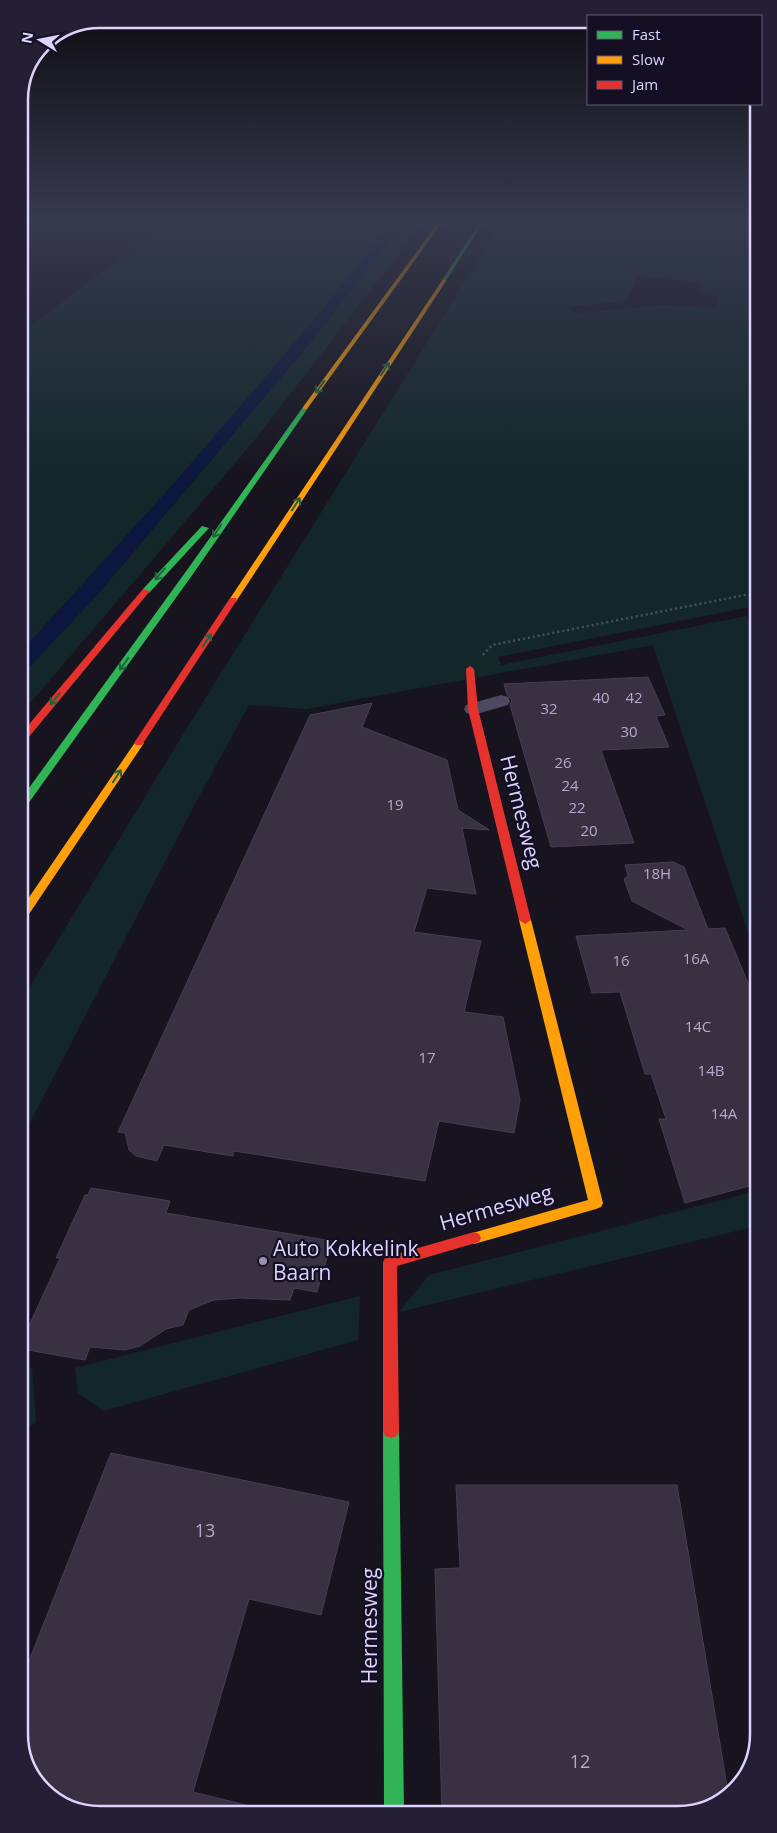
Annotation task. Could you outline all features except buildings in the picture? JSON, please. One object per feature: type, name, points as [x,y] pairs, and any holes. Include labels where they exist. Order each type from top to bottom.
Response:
[{"type":"main road","points":[[28,796],[190,572],[254,477],[379,306]]},
{"type":"main road","points":[[28,914],[427,306]]},
{"type":"main road","points":[[28,732],[164,570],[254,477]]},
{"type":"main road","name":"Hermesweg","points":[[394,1806],[390,1262],[596,1202],[473,709],[470,668]]},
{"type":"street","points":[[473,709],[501,701]]},
{"type":"path","points":[[470,668],[492,645],[750,595]]},
{"type":"green space","points":[[58,306],[325,306],[169,489],[28,644],[28,328]]},
{"type":"green space","points":[[339,306],[359,306],[253,442],[28,706],[28,668],[97,595],[306,348]]},
{"type":"green space","points":[[450,306],[581,306],[567,307],[577,313],[661,306],[716,309],[717,306],[750,306],[748,347],[750,360],[750,607],[498,657],[501,665],[747,616],[750,624],[750,938],[653,645],[306,709],[249,705],[195,804],[28,1126],[28,989],[182,736]]},
{"type":"green space","points":[[750,1193],[750,1228],[399,1312],[429,1275]]},
{"type":"green space","points":[[360,1296],[358,1340],[103,1411],[78,1393],[75,1368]]},
{"type":"green space","points":[[32,1368],[36,1422],[28,1428],[28,1369]]},
{"type":"water","points":[[325,306],[339,306],[306,348],[97,595],[28,668],[28,644],[169,489]]},
{"type":"traffic: fast","points":[[28,796],[190,572],[305,408]]},
{"type":"traffic: fast","points":[[146,591],[205,528]]},
{"type":"traffic: fast","points":[[391,1431],[394,1806]]},
{"type":"traffic: slow","points":[[305,408],[380,306]]},
{"type":"traffic: slow","points":[[233,600],[427,306]]},
{"type":"traffic: slow","points":[[28,907],[139,743]]},
{"type":"traffic: slow","points":[[474,1238],[596,1203],[525,920]]},
{"type":"traffic: jam","points":[[28,732],[146,591]]},
{"type":"traffic: jam","points":[[139,743],[233,600]]},
{"type":"traffic: jam","points":[[470,669],[473,709],[525,920]]},
{"type":"traffic: jam","points":[[391,1431],[390,1262],[474,1238]]},
{"type":"place","name":"Auto Kokkelink Baarn","points":[[263,1261]]}]
